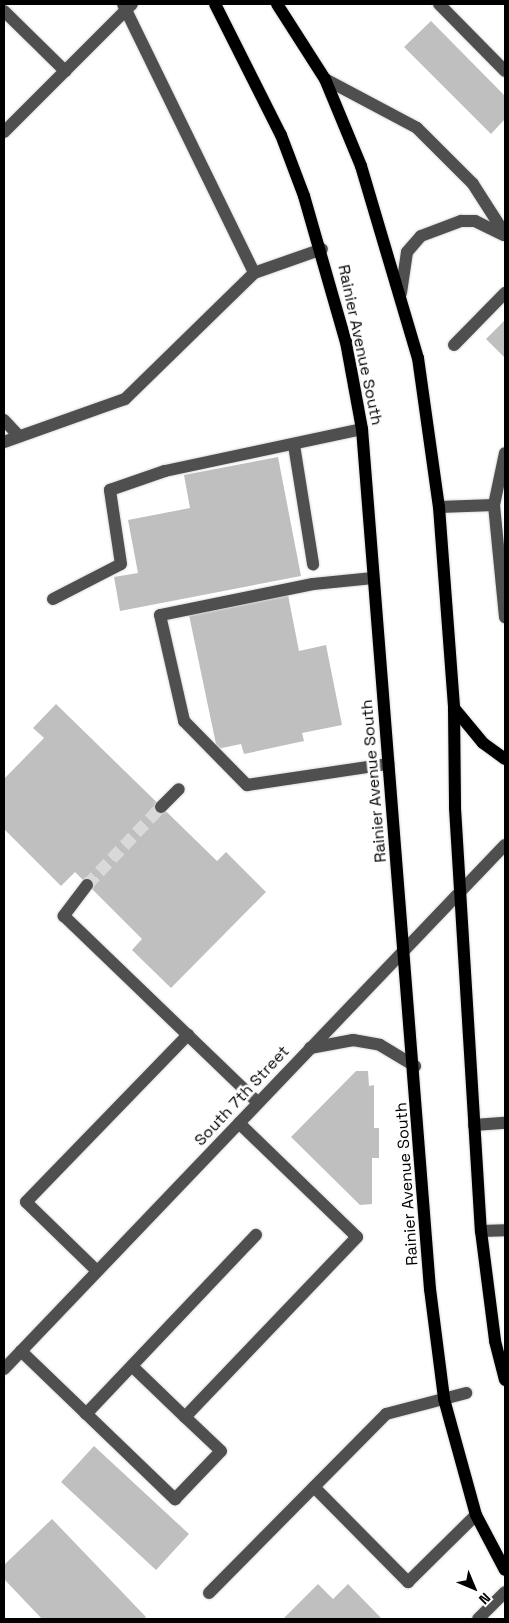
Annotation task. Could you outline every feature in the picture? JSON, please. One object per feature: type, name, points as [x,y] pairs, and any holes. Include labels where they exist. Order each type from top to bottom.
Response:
[{"type":"main road","name":"Rainier Avenue South","points":[[215,4],[281,135],[322,249],[346,342],[362,429],[388,764],[406,949],[430,1290],[444,1399],[476,1515],[505,1570]]},
{"type":"main road","points":[[277,4],[325,79],[361,166],[401,293],[418,358],[439,506],[454,708],[459,895],[481,1231],[505,1380]]},
{"type":"main road","points":[[454,708],[483,743],[505,759]]},
{"type":"street","points":[[439,4],[503,66]]},
{"type":"street","points":[[4,132],[127,5],[254,273]]},
{"type":"street","points":[[4,11],[65,71]]},
{"type":"street","points":[[325,79],[417,128],[473,184],[505,235]]},
{"type":"street","points":[[401,293],[407,252],[428,232],[441,225],[475,220],[505,235]]},
{"type":"street","points":[[4,442],[124,399],[254,273],[322,249]]},
{"type":"street","points":[[454,345],[505,293]]},
{"type":"street","points":[[4,420],[19,436]]},
{"type":"street","points":[[53,599],[121,564],[110,490],[165,472],[362,429]]},
{"type":"street","points":[[294,445],[313,564]]},
{"type":"street","points":[[505,453],[494,505],[501,545],[505,617]]},
{"type":"street","points":[[439,506],[494,505]]},
{"type":"street","points":[[373,578],[313,584],[160,616],[184,721],[247,785],[388,764]]},
{"type":"street","points":[[161,807],[179,789]]},
{"type":"street","name":"South 7th Street","points":[[4,1370],[505,845]]},
{"type":"street","points":[[87,885],[64,916],[258,1103]]},
{"type":"street","points":[[97,1271],[26,1202],[188,1035]]},
{"type":"street","points":[[310,1048],[352,1040],[380,1045],[415,1066]]},
{"type":"street","points":[[474,1125],[505,1123]]},
{"type":"street","points":[[185,1417],[357,1237],[239,1124]]},
{"type":"street","points":[[481,1231],[505,1230]]},
{"type":"street","points":[[86,1414],[256,1236]]},
{"type":"street","points":[[21,1351],[175,1499],[221,1451],[132,1366]]},
{"type":"street","points":[[209,1593],[386,1414],[466,1393]]},
{"type":"street","points":[[314,1487],[408,1582],[476,1515]]},
{"type":"street","points":[[478,1619],[505,1592]]},
{"type":"building","points":[[431,21],[505,96],[505,119],[491,134],[404,47]]},
{"type":"building","points":[[505,320],[505,358],[486,339]]},
{"type":"building","points":[[278,457],[301,576],[120,611],[114,577],[138,573],[128,520],[190,508],[184,475]]},
{"type":"building","points":[[288,595],[299,651],[326,645],[342,725],[302,733],[304,741],[244,754],[241,744],[217,749],[189,615]]},
{"type":"building","points":[[56,704],[217,861],[226,852],[266,892],[171,988],[132,950],[142,939],[75,872],[61,886],[4,829],[4,779],[44,738],[33,728]]},
{"type":"building","points":[[356,1071],[368,1071],[369,1086],[374,1085],[374,1128],[379,1128],[379,1158],[372,1158],[372,1204],[360,1205],[291,1137]]},
{"type":"building","points":[[94,1446],[189,1534],[156,1570],[61,1482]]},
{"type":"building","points":[[52,1519],[146,1617],[144,1619],[42,1619],[4,1579],[4,1565]]},
{"type":"building","points":[[318,1584],[333,1599],[348,1584],[382,1619],[283,1619]]},
{"type":"tunnel","points":[[87,885],[161,807]]}]
